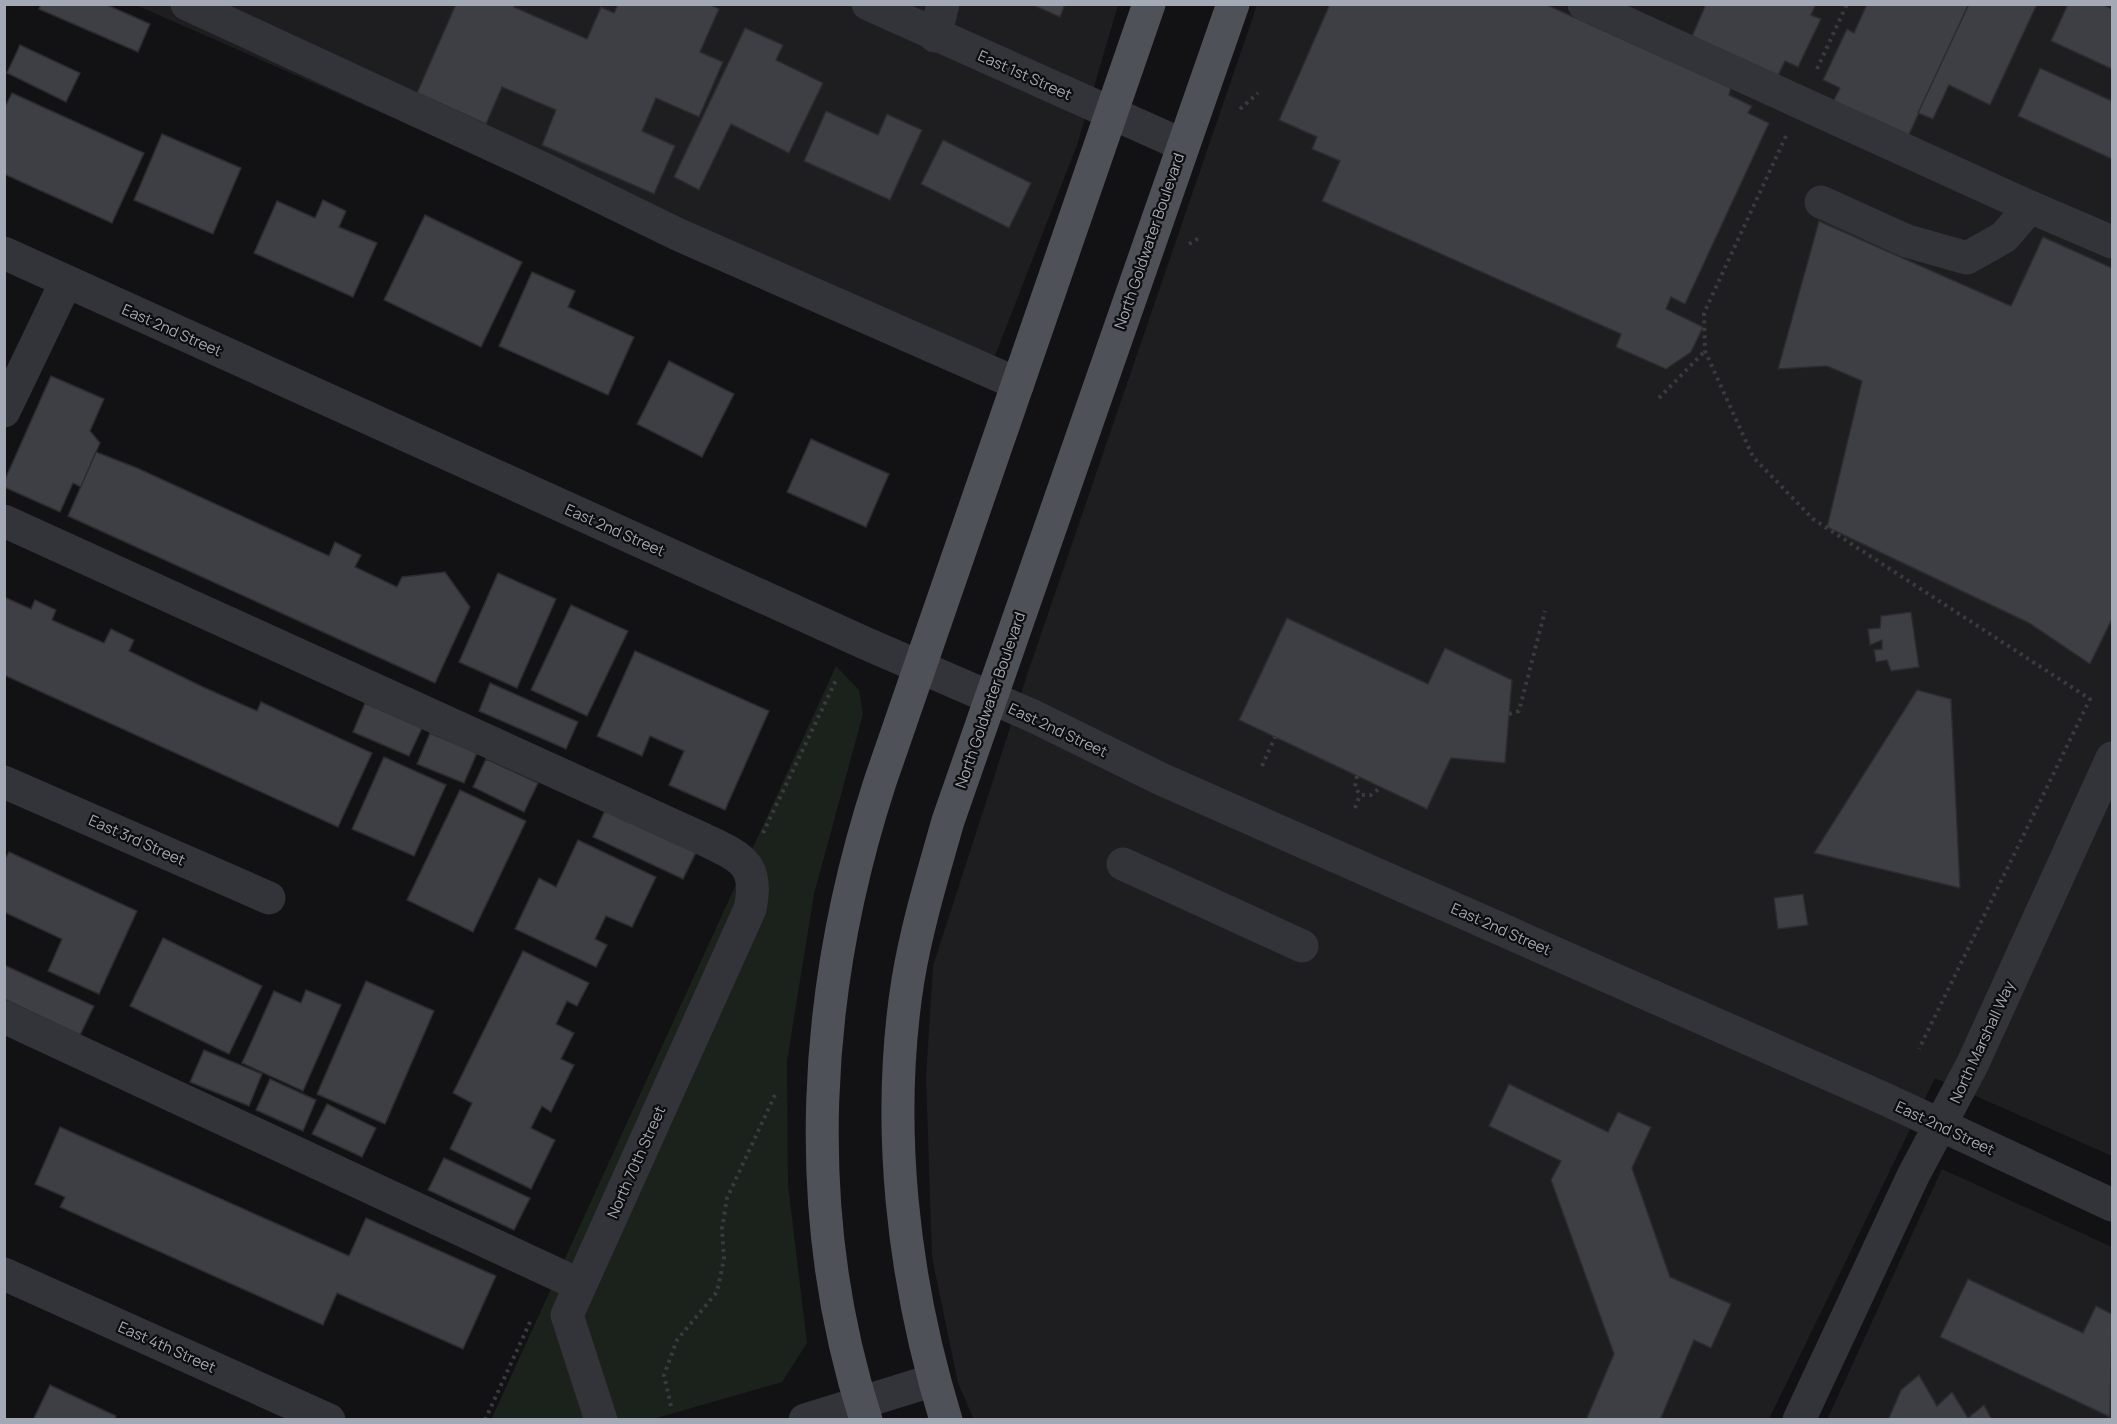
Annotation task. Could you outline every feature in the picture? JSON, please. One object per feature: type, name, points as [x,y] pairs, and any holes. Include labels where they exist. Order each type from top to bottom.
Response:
[{"type":"main road","points":[[863,1411],[840,1322],[828,1255],[823,1198],[821,1127],[825,1057],[842,920],[859,848],[1149,4]]},
{"type":"main road","name":"North Goldwater Boulevard","points":[[946,1419],[919,1318],[909,1253],[901,1174],[899,1104],[902,1034],[908,981],[928,889],[948,821],[1233,4]]},
{"type":"street","points":[[187,4],[535,165],[677,234],[1018,384]]},
{"type":"street","name":"East 1st Street","points":[[868,4],[1183,146]]},
{"type":"street","points":[[935,36],[943,4]]},
{"type":"street","points":[[1584,4],[1801,104],[2112,242]]},
{"type":"street","points":[[1821,202],[1907,241],[1967,258],[2004,237],[2030,207]]},
{"type":"street","name":"East 2nd Street","points":[[4,253],[920,668],[1033,716],[1161,779],[1941,1125],[2112,1205]]},
{"type":"street","points":[[4,411],[66,282]]},
{"type":"street","name":"North 70th Street","points":[[4,521],[742,859],[747,865],[754,889],[750,909],[567,1315],[601,1419]]},
{"type":"street","name":"North Marshall Way","points":[[1799,1419],[1912,1176],[1973,1063],[2112,758]]},
{"type":"street","name":"East 3rd Street","points":[[4,782],[268,898]]},
{"type":"street","points":[[1123,864],[1302,946]]},
{"type":"street","points":[[4,1017],[580,1285]]},
{"type":"street","name":"East 4th Street","points":[[4,1274],[328,1419]]},
{"type":"street","points":[[805,1419],[863,1411],[934,1380]]},
{"type":"path","points":[[1846,4],[1704,313],[1705,351],[1754,457],[1813,519],[2090,699],[1919,1049]]},
{"type":"path","points":[[1240,109],[1258,93]]},
{"type":"path","points":[[1189,244],[1199,238]]},
{"type":"path","points":[[1659,398],[1705,351]]},
{"type":"path","points":[[1509,714],[1519,711],[1545,611]]},
{"type":"path","points":[[1262,766],[1275,737]]},
{"type":"path","points":[[1358,776],[1355,787],[1360,795]]},
{"type":"path","points":[[1360,795],[1371,795],[1381,787]]},
{"type":"path","points":[[1355,808],[1360,795]]},
{"type":"path","points":[[671,1406],[664,1375],[677,1340],[717,1292],[724,1259],[722,1229],[727,1198],[775,1095]]},
{"type":"shaded area","points":[[136,5],[1118,5],[1077,145],[986,379]]},
{"type":"shaded area","points":[[1257,5],[1576,5],[2112,244],[2112,1156],[1935,1078],[1769,1419],[974,1420],[958,1383],[932,1257],[926,1077],[933,966],[1028,672]]},
{"type":"shaded area","points":[[1605,5],[2112,5],[2112,233]]},
{"type":"shaded area","points":[[836,666],[859,690],[863,714],[814,894],[787,1061],[788,1185],[807,1343],[782,1382],[653,1419],[491,1420]]},
{"type":"shaded area","points":[[1942,1169],[2112,1247],[2112,1419],[1827,1420]]},
{"type":"building","points":[[41,4],[105,4],[150,24],[138,52],[39,9]]},
{"type":"building","points":[[456,4],[515,4],[514,7],[587,39],[601,7],[614,13],[618,4],[709,4],[719,9],[700,52],[723,62],[699,117],[656,98],[642,131],[675,146],[654,194],[542,145],[556,110],[502,87],[486,124],[417,93]]},
{"type":"building","points":[[1031,4],[1065,4],[1060,17]]},
{"type":"building","points":[[1330,4],[1545,4],[1731,88],[1729,95],[1752,106],[1748,113],[1769,123],[1685,304],[1671,297],[1666,309],[1703,327],[1691,352],[1666,369],[1616,347],[1621,334],[1322,201],[1340,161],[1312,149],[1317,137],[1279,120]]},
{"type":"building","points":[[1706,4],[1816,4],[1811,15],[1821,19],[1798,67],[1785,61],[1775,82],[1690,41]]},
{"type":"building","points":[[1867,4],[1969,4],[1906,141],[1831,106],[1840,88],[1823,80],[1847,29],[1854,33]]},
{"type":"building","points":[[1969,4],[2037,4],[1990,105],[1949,85],[1933,119],[1918,113]]},
{"type":"building","points":[[2068,4],[2102,4],[2112,9],[2112,69],[2051,41]]},
{"type":"building","points":[[745,28],[783,45],[776,60],[823,83],[789,153],[731,124],[699,190],[674,177]]},
{"type":"building","points":[[20,45],[80,73],[66,102],[7,73]]},
{"type":"building","points":[[2040,68],[2112,101],[2112,159],[2018,116]]},
{"type":"building","points":[[12,93],[144,153],[112,223],[4,174],[4,109]]},
{"type":"building","points":[[826,111],[878,135],[887,114],[922,130],[890,200],[804,161]]},
{"type":"building","points":[[162,134],[241,168],[213,234],[134,200]]},
{"type":"building","points":[[943,140],[1031,183],[1009,228],[921,184]]},
{"type":"building","points":[[323,200],[346,211],[339,227],[377,243],[353,297],[254,253],[277,201],[315,218]]},
{"type":"building","points":[[425,215],[522,262],[481,347],[384,300]]},
{"type":"building","points":[[1819,221],[2011,306],[2043,237],[2112,268],[2112,619],[2090,664],[2029,623],[1827,527],[1862,381],[1827,366],[1778,369]]},
{"type":"building","points":[[532,272],[575,291],[568,307],[634,337],[608,395],[499,346]]},
{"type":"building","points":[[669,361],[734,394],[702,457],[637,424]]},
{"type":"building","points":[[51,376],[104,399],[90,431],[100,443],[81,487],[73,483],[60,512],[4,487],[4,482]]},
{"type":"building","points":[[811,439],[889,474],[866,527],[787,492]]},
{"type":"building","points":[[96,452],[137,468],[329,556],[335,542],[361,555],[355,567],[397,587],[402,577],[445,572],[470,607],[435,683],[68,516]]},
{"type":"building","points":[[498,573],[556,599],[517,688],[459,662]]},
{"type":"building","points":[[4,597],[31,609],[35,600],[56,610],[52,620],[104,643],[111,629],[134,640],[129,651],[203,687],[257,711],[261,702],[372,753],[338,827],[4,675]]},
{"type":"building","points":[[571,605],[628,631],[587,716],[531,690]]},
{"type":"building","points":[[1911,612],[1919,667],[1891,671],[1887,660],[1876,662],[1874,650],[1882,649],[1882,640],[1870,645],[1868,629],[1880,628],[1881,616]]},
{"type":"building","points":[[1287,618],[1428,684],[1445,648],[1512,680],[1505,763],[1451,758],[1427,809],[1239,720]]},
{"type":"building","points":[[635,651],[769,711],[725,810],[669,785],[684,751],[650,736],[642,756],[597,736]]},
{"type":"building","points":[[490,683],[578,722],[566,749],[479,711]]},
{"type":"building","points":[[1917,690],[1951,699],[1960,888],[1814,853]]},
{"type":"building","points":[[365,703],[422,728],[409,756],[353,732]]},
{"type":"building","points":[[430,733],[477,753],[464,783],[417,764]]},
{"type":"building","points":[[384,757],[446,785],[414,856],[352,829]]},
{"type":"building","points":[[486,759],[538,783],[524,812],[473,787]]},
{"type":"building","points":[[460,790],[526,821],[473,932],[407,900]]},
{"type":"building","points":[[607,806],[698,848],[683,879],[593,837]]},
{"type":"building","points":[[578,840],[656,877],[632,927],[606,916],[595,939],[607,945],[596,967],[515,929],[539,878],[556,887]]},
{"type":"building","points":[[9,852],[137,911],[99,994],[48,971],[62,939],[4,912],[4,861]]},
{"type":"building","points":[[1803,894],[1808,925],[1778,929],[1774,898]]},
{"type":"building","points":[[163,938],[262,986],[229,1054],[130,1006]]},
{"type":"building","points":[[523,951],[589,983],[577,1006],[567,1001],[556,1024],[574,1033],[561,1059],[574,1065],[551,1112],[542,1106],[531,1128],[555,1140],[531,1189],[450,1149],[472,1103],[453,1093]]},
{"type":"building","points":[[4,965],[94,1006],[80,1035],[4,999]]},
{"type":"building","points":[[366,981],[434,1011],[385,1124],[317,1094]]},
{"type":"building","points":[[306,990],[341,1005],[303,1091],[242,1063],[274,991],[301,1003]]},
{"type":"building","points":[[204,1050],[262,1074],[249,1106],[190,1082]]},
{"type":"building","points":[[270,1079],[316,1100],[303,1131],[256,1110]]},
{"type":"building","points":[[1509,1084],[1608,1132],[1618,1112],[1651,1127],[1632,1168],[1670,1277],[1731,1304],[1711,1348],[1694,1340],[1660,1420],[1586,1420],[1614,1354],[1551,1180],[1561,1161],[1489,1126]]},
{"type":"building","points":[[327,1104],[376,1128],[362,1157],[312,1134]]},
{"type":"building","points":[[60,1127],[349,1256],[366,1218],[496,1276],[463,1349],[337,1293],[323,1325],[60,1207],[65,1197],[35,1184]]},
{"type":"building","points":[[444,1158],[530,1198],[514,1230],[428,1190]]},
{"type":"building","points":[[1968,1279],[2083,1333],[2096,1306],[2112,1314],[2110,1417],[1940,1337]]},
{"type":"building","points":[[1919,1375],[1937,1406],[1952,1392],[1968,1418],[1984,1405],[1992,1420],[1888,1420],[1901,1390]]},
{"type":"building","points":[[50,1385],[116,1416],[115,1420],[33,1420]]}]
